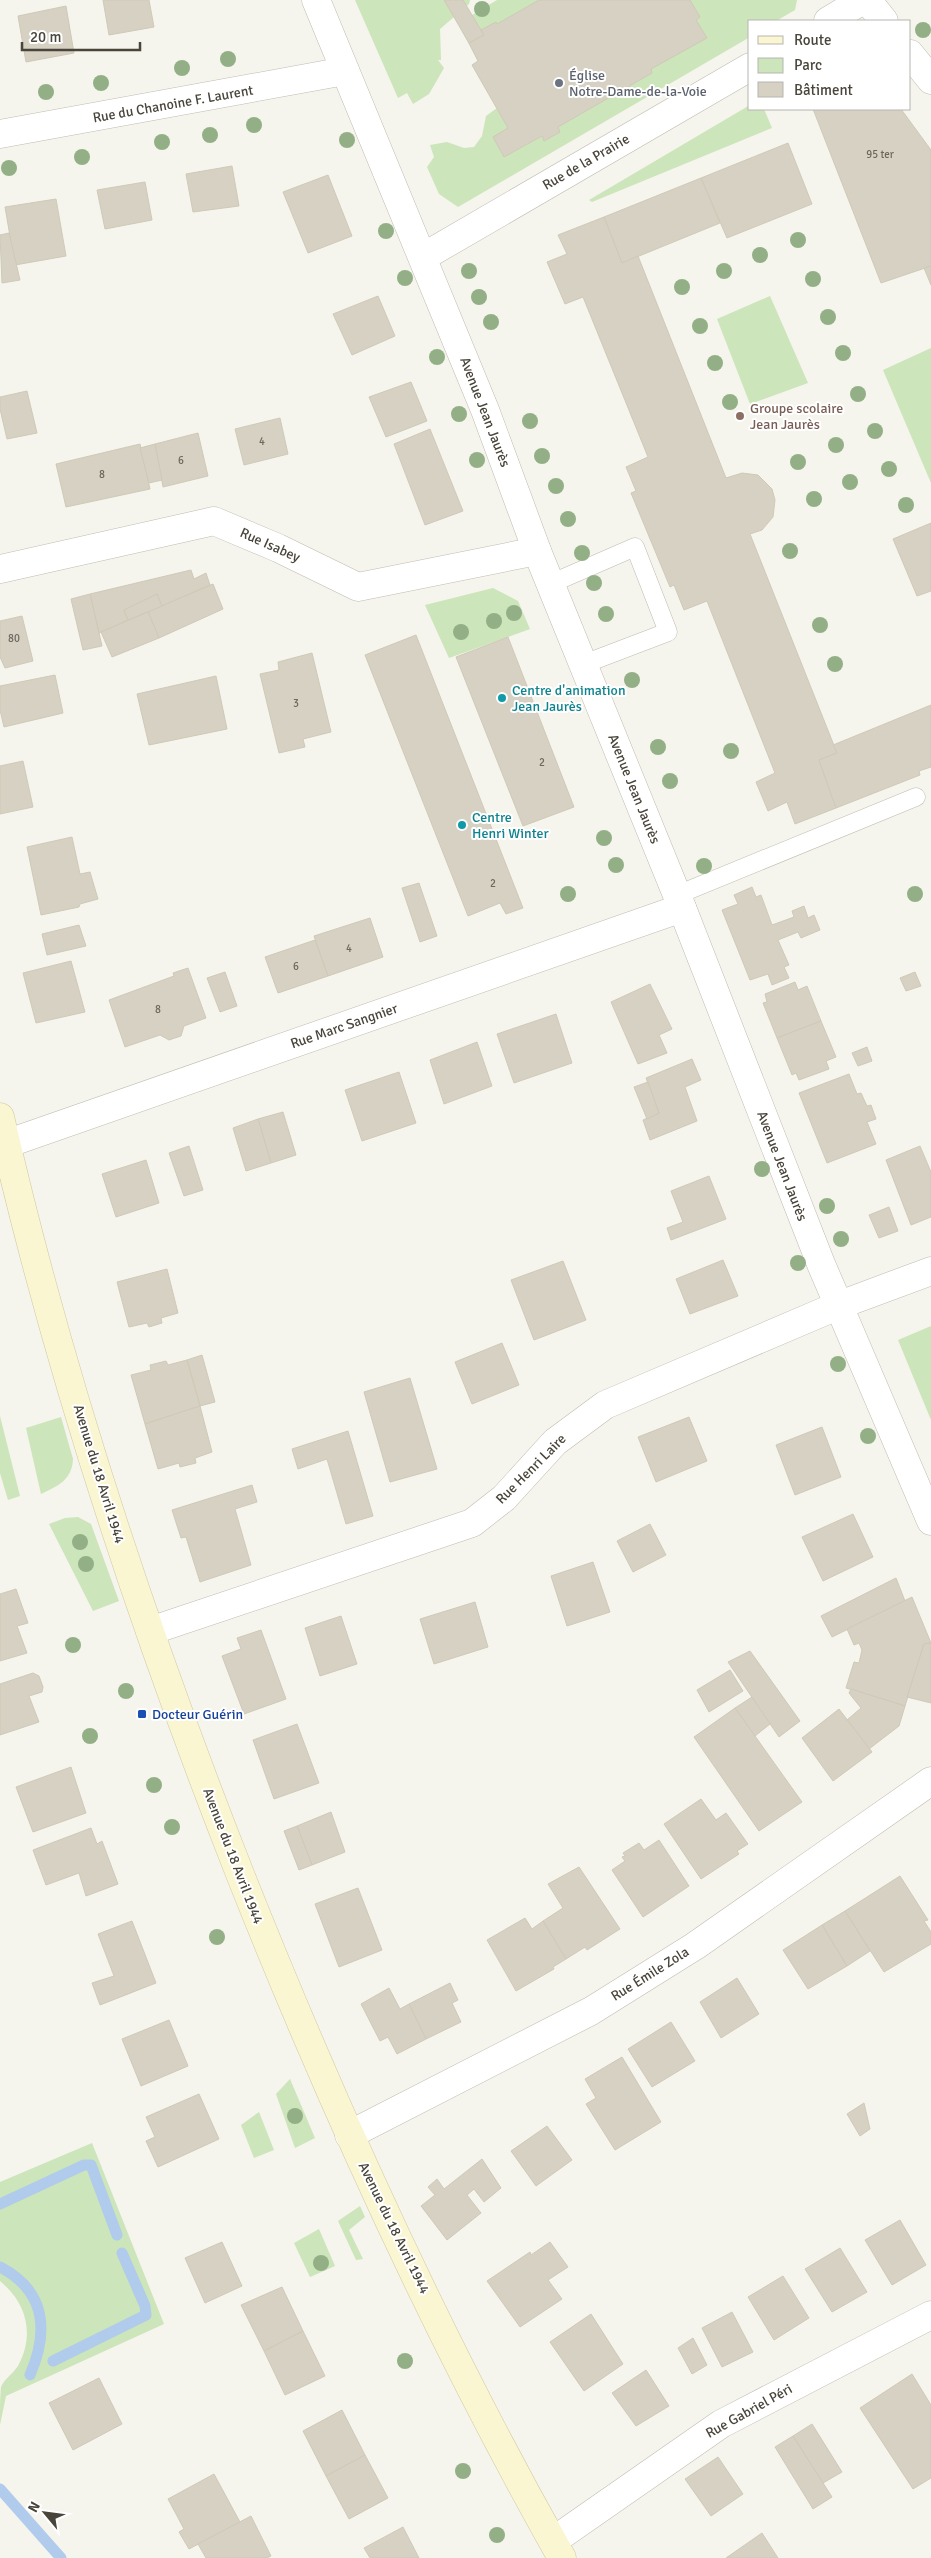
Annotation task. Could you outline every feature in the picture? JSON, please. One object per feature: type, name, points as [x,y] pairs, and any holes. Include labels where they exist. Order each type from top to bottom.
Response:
[{"type":"street","name":"Avenue Jean Jaurès","points":[[316,0],[485,410],[550,584],[679,902],[838,1306],[931,1521]]},
{"type":"street","points":[[830,20],[863,0]]},
{"type":"street","points":[[867,0],[883,20]]},
{"type":"street","points":[[911,55],[931,80]]},
{"type":"street","name":"Rue de la Prairie","points":[[423,257],[748,68]]},
{"type":"street","name":"Rue du Chanoine F. Laurent","points":[[0,134],[345,71]]},
{"type":"street","name":"Rue Isabey","points":[[0,570],[214,521],[278,548],[358,587],[537,551]]},
{"type":"street","name":"Rue Marc Sangnier","points":[[6,1144],[679,902]]},
{"type":"street","name":"Avenue du 18 Avril 1944","points":[[0,1117],[80,1412],[117,1534],[217,1815],[269,1948],[349,2135],[452,2349],[557,2550]]},
{"type":"street","name":"Rue Henri Laire","points":[[150,1631],[472,1523],[504,1498],[554,1442],[605,1405],[838,1306],[931,1271]]},
{"type":"street","name":"Rue Émile Zola","points":[[349,2135],[590,2011],[695,1946],[931,1781]]},
{"type":"street","name":"Rue Gabriel Péri","points":[[557,2550],[721,2424],[931,2315]]},
{"type":"lane","points":[[550,584],[635,547],[668,632],[584,664]]},
{"type":"lane","points":[[679,902],[916,797]]},
{"type":"green space","points":[[355,0],[470,0],[469,4],[440,29],[441,60],[438,60],[444,68],[429,94],[413,104],[407,93],[398,98]]},
{"type":"green space","name":"Église Notre-Dame-de-la-Voie","points":[[497,0],[797,0],[795,10],[778,20],[748,20],[748,38],[458,207],[439,194],[427,167],[434,157],[430,145],[447,142],[464,148],[474,147],[482,136],[486,116],[497,108],[472,65],[478,61],[459,26],[472,15]]},
{"type":"green space","points":[[748,106],[748,110],[764,110],[772,128],[592,202],[589,200]]},
{"type":"green space","points":[[770,296],[808,383],[750,404],[717,319]]},
{"type":"green space","points":[[931,348],[931,483],[883,370]]},
{"type":"green space","points":[[493,588],[518,601],[530,629],[449,658],[425,605]]},
{"type":"green space","points":[[931,1326],[931,1420],[898,1340]]},
{"type":"green space","points":[[0,1416],[20,1496],[8,1500],[0,1473]]},
{"type":"green space","points":[[61,1417],[73,1459],[72,1466],[63,1481],[41,1494],[26,1428]]},
{"type":"green space","points":[[78,1517],[91,1524],[119,1601],[93,1611],[49,1524],[65,1518]]},
{"type":"green space","points":[[290,2079],[315,2138],[295,2148],[276,2094]]},
{"type":"green space","points":[[259,2112],[274,2150],[254,2158],[241,2125]]},
{"type":"green space","points":[[92,2143],[164,2324],[6,2396],[0,2425],[1,2387],[18,2366],[26,2343],[27,2331],[26,2320],[17,2299],[0,2281],[0,2182]]},
{"type":"green space","points":[[360,2206],[365,2217],[349,2230],[363,2259],[356,2260],[338,2221]]},
{"type":"green space","points":[[319,2229],[335,2266],[310,2277],[294,2243]]},
{"type":"building","points":[[103,0],[149,0],[154,27],[109,35]]},
{"type":"building","points":[[444,0],[463,0],[484,35],[469,43]]},
{"type":"building","name":"Église Notre-Dame-de-la-Voie","points":[[539,0],[690,0],[700,17],[696,20],[707,38],[651,69],[652,73],[558,127],[560,132],[544,141],[542,136],[504,157],[493,137],[508,128],[472,65],[478,61],[469,43],[484,35],[481,30],[496,22],[497,24]]},
{"type":"building","points":[[66,6],[74,53],[26,62],[18,16]]},
{"type":"building","points":[[813,110],[902,110],[931,150],[931,266],[881,283]]},
{"type":"building","points":[[788,143],[812,204],[727,238],[701,178]]},
{"type":"building","points":[[232,166],[239,206],[193,212],[186,174]]},
{"type":"building","points":[[328,175],[352,236],[308,253],[283,192]]},
{"type":"building","points":[[701,178],[720,223],[622,263],[604,217]]},
{"type":"building","points":[[145,182],[152,220],[105,229],[97,190]]},
{"type":"building","points":[[56,199],[66,256],[15,265],[5,207]]},
{"type":"building","points":[[604,217],[622,263],[638,256],[726,478],[742,473],[758,475],[772,489],[775,500],[773,517],[762,530],[750,534],[837,753],[819,760],[836,808],[795,824],[787,802],[768,811],[756,782],[775,773],[707,601],[684,610],[674,585],[670,587],[631,493],[636,491],[626,467],[648,457],[583,297],[565,304],[547,262],[567,254],[558,235]]},
{"type":"building","points":[[9,233],[20,280],[2,283],[0,235]]},
{"type":"building","points":[[931,266],[931,285],[924,268]]},
{"type":"building","points":[[378,296],[395,336],[352,355],[333,314]]},
{"type":"building","points":[[411,382],[427,421],[386,437],[369,397]]},
{"type":"building","points":[[27,391],[37,433],[7,439],[0,409],[0,397]]},
{"type":"building","points":[[280,418],[288,454],[244,465],[235,429]]},
{"type":"building","points":[[430,429],[463,511],[425,525],[394,444]]},
{"type":"building","points":[[198,433],[208,476],[163,487],[155,444]]},
{"type":"building","points":[[140,444],[150,489],[66,507],[56,464]]},
{"type":"building","points":[[155,444],[162,480],[149,483],[140,448]]},
{"type":"building","points":[[931,523],[931,591],[917,596],[893,539]]},
{"type":"building","points":[[191,570],[194,579],[206,573],[210,585],[162,606],[157,594],[124,610],[128,620],[99,633],[90,594]]},
{"type":"building","points":[[213,584],[223,609],[159,638],[148,612]]},
{"type":"building","points":[[90,594],[102,646],[83,650],[71,599]]},
{"type":"building","points":[[157,594],[162,606],[128,620],[124,610]]},
{"type":"building","points":[[148,612],[159,638],[112,657],[101,632]]},
{"type":"building","points":[[22,616],[33,661],[5,668],[0,657],[0,621]]},
{"type":"building","name":"Centre Henri Winter","points":[[416,635],[523,908],[506,914],[500,903],[468,916],[365,655]]},
{"type":"building","name":"Centre d'animation Jean Jaurès","points":[[508,637],[574,807],[523,826],[456,657]]},
{"type":"building","points":[[312,653],[331,732],[303,739],[305,747],[279,753],[260,674],[279,670],[278,662]]},
{"type":"building","points":[[55,675],[63,713],[4,727],[0,710],[0,686]]},
{"type":"building","points":[[216,676],[227,729],[149,745],[137,694]]},
{"type":"building","points":[[931,705],[931,767],[919,771],[920,775],[836,808],[819,760],[837,753],[833,745]]},
{"type":"building","points":[[23,761],[33,807],[0,814],[0,766]]},
{"type":"building","points":[[72,837],[80,874],[90,872],[98,899],[80,904],[79,907],[41,915],[27,847]]},
{"type":"building","points":[[419,883],[437,936],[420,942],[402,888]]},
{"type":"building","points":[[752,887],[756,897],[761,895],[772,925],[794,917],[792,911],[804,906],[808,918],[814,915],[820,930],[801,938],[798,932],[778,940],[789,965],[784,967],[789,978],[772,985],[768,974],[750,980],[722,910],[738,904],[734,895]]},
{"type":"building","points":[[370,918],[383,957],[328,976],[314,936]]},
{"type":"building","points":[[79,925],[86,946],[47,955],[42,934]]},
{"type":"building","points":[[315,940],[328,976],[278,993],[265,957]]},
{"type":"building","points":[[71,961],[85,1012],[36,1023],[23,973]]},
{"type":"building","points":[[188,968],[206,1018],[184,1026],[181,1036],[169,1040],[160,1035],[125,1047],[109,1000],[174,976],[173,973]]},
{"type":"building","points":[[225,972],[237,1006],[220,1012],[207,978]]},
{"type":"building","points":[[915,972],[921,986],[906,991],[900,978]]},
{"type":"building","points":[[795,982],[798,990],[807,986],[821,1021],[777,1038],[763,1003],[767,1002],[765,994]]},
{"type":"building","points":[[650,984],[672,1029],[659,1035],[667,1053],[638,1064],[611,1002]]},
{"type":"building","points":[[556,1014],[572,1063],[514,1083],[497,1034]]},
{"type":"building","points":[[821,1021],[836,1057],[826,1061],[829,1069],[799,1080],[796,1073],[792,1075],[777,1038]]},
{"type":"building","points":[[477,1042],[492,1086],[444,1104],[430,1060]]},
{"type":"building","points":[[867,1047],[872,1061],[858,1066],[852,1053]]},
{"type":"building","points":[[692,1059],[701,1080],[685,1087],[697,1121],[650,1140],[643,1120],[659,1113],[646,1078]]},
{"type":"building","points":[[399,1072],[416,1123],[362,1141],[345,1090]]},
{"type":"building","points":[[849,1074],[857,1094],[861,1093],[867,1106],[871,1105],[876,1119],[867,1122],[876,1144],[827,1163],[799,1093]]},
{"type":"building","points":[[648,1082],[659,1113],[647,1119],[634,1087]]},
{"type":"building","points":[[283,1112],[296,1155],[271,1163],[258,1119]]},
{"type":"building","points":[[258,1119],[271,1163],[246,1171],[233,1128]]},
{"type":"building","points":[[189,1146],[203,1190],[184,1196],[169,1153]]},
{"type":"building","points":[[920,1146],[931,1172],[931,1217],[911,1225],[886,1160]]},
{"type":"building","points":[[146,1160],[159,1203],[116,1217],[102,1174]]},
{"type":"building","points":[[709,1176],[726,1219],[671,1240],[667,1228],[683,1222],[671,1191]]},
{"type":"building","points":[[889,1207],[898,1231],[879,1238],[869,1215]]},
{"type":"building","points":[[723,1260],[738,1296],[690,1314],[676,1279]]},
{"type":"building","points":[[563,1261],[586,1320],[534,1340],[511,1280]]},
{"type":"building","points":[[167,1269],[178,1313],[161,1318],[162,1323],[149,1327],[147,1323],[129,1327],[117,1282]]},
{"type":"building","points":[[502,1343],[519,1385],[472,1404],[455,1362]]},
{"type":"building","points":[[202,1355],[215,1402],[200,1406],[187,1360]]},
{"type":"building","points":[[187,1360],[200,1406],[145,1424],[131,1375],[151,1370],[150,1365],[166,1361],[168,1365]]},
{"type":"building","points":[[410,1378],[437,1469],[390,1482],[364,1392]]},
{"type":"building","points":[[200,1406],[212,1452],[195,1458],[196,1463],[180,1467],[179,1463],[158,1469],[145,1424]]},
{"type":"building","points":[[689,1417],[707,1461],[656,1482],[638,1437]]},
{"type":"building","points":[[822,1427],[841,1477],[795,1495],[776,1445]]},
{"type":"building","points":[[348,1431],[373,1516],[346,1524],[327,1459],[298,1469],[292,1449]]},
{"type":"building","points":[[252,1485],[257,1502],[235,1509],[251,1565],[200,1582],[186,1537],[181,1538],[172,1510]]},
{"type":"building","points":[[853,1514],[873,1557],[823,1581],[802,1537]]},
{"type":"building","points":[[650,1524],[666,1555],[633,1572],[617,1541]]},
{"type":"building","points":[[593,1562],[610,1612],[567,1626],[551,1576]]},
{"type":"building","points":[[896,1578],[905,1601],[832,1637],[821,1616]]},
{"type":"building","points":[[16,1589],[28,1623],[17,1626],[27,1653],[0,1661],[0,1594]]},
{"type":"building","points":[[912,1597],[931,1643],[924,1644],[905,1706],[846,1688],[854,1662],[859,1663],[862,1650],[859,1643],[854,1645],[847,1629]]},
{"type":"building","points":[[475,1602],[488,1647],[434,1664],[420,1619]]},
{"type":"building","points":[[341,1616],[357,1664],[320,1676],[305,1628]]},
{"type":"building","points":[[261,1630],[286,1699],[244,1714],[222,1656],[241,1649],[237,1638]]},
{"type":"building","points":[[931,1643],[931,1703],[907,1697],[924,1644]]},
{"type":"building","points":[[750,1651],[800,1721],[779,1737],[728,1662]]},
{"type":"building","points":[[730,1670],[743,1691],[709,1712],[697,1690]]},
{"type":"building","points":[[33,1673],[39,1676],[43,1687],[42,1692],[29,1696],[39,1722],[0,1735],[0,1684]]},
{"type":"building","points":[[851,1689],[905,1706],[899,1726],[869,1749],[847,1720],[861,1708],[849,1693]]},
{"type":"building","points":[[752,1697],[770,1724],[755,1736],[735,1708]]},
{"type":"building","points":[[735,1708],[802,1802],[759,1831],[694,1737]]},
{"type":"building","points":[[839,1709],[872,1752],[833,1781],[802,1738]]},
{"type":"building","points":[[297,1724],[319,1783],[274,1799],[253,1740]]},
{"type":"building","points":[[71,1767],[86,1813],[33,1832],[16,1787]]},
{"type":"building","points":[[701,1799],[716,1820],[726,1813],[748,1844],[737,1851],[739,1854],[701,1879],[664,1824]]},
{"type":"building","points":[[331,1812],[345,1852],[312,1865],[297,1826]]},
{"type":"building","points":[[297,1826],[312,1865],[299,1870],[284,1831]]},
{"type":"building","points":[[91,1828],[97,1844],[102,1841],[118,1884],[86,1896],[79,1873],[46,1885],[33,1850]]},
{"type":"building","points":[[659,1840],[689,1886],[643,1917],[612,1870],[625,1861],[622,1857],[625,1856],[623,1853],[639,1843],[644,1850]]},
{"type":"building","points":[[579,1867],[620,1929],[587,1950],[585,1947],[566,1959],[543,1921],[563,1908],[548,1884]]},
{"type":"building","points":[[900,1876],[928,1920],[924,1921],[931,1932],[931,1944],[884,1972],[845,1911]]},
{"type":"building","points":[[358,1888],[382,1950],[339,1967],[315,1904]]},
{"type":"building","points":[[845,1911],[870,1951],[847,1966],[822,1925]]},
{"type":"building","points":[[525,1918],[532,1929],[543,1921],[566,1959],[553,1967],[554,1969],[516,1991],[487,1940]]},
{"type":"building","points":[[132,1921],[156,1983],[100,2005],[92,1983],[114,1976],[98,1934]]},
{"type":"building","points":[[822,1925],[847,1966],[808,1989],[783,1950]]},
{"type":"building","points":[[737,1978],[759,2014],[721,2038],[700,2002]]},
{"type":"building","points":[[450,1983],[458,2000],[452,2003],[461,2022],[426,2039],[409,2004]]},
{"type":"building","points":[[389,1988],[400,2009],[409,2004],[426,2039],[397,2054],[388,2037],[380,2041],[361,2004]]},
{"type":"building","points":[[169,2020],[188,2066],[141,2086],[122,2039]]},
{"type":"building","points":[[671,2022],[695,2061],[652,2087],[628,2049]]},
{"type":"building","points":[[622,2057],[661,2122],[615,2150],[586,2104],[596,2098],[585,2079]]},
{"type":"building","points":[[199,2094],[219,2139],[158,2167],[146,2141],[155,2137],[146,2117]]},
{"type":"building","points":[[864,2103],[870,2129],[860,2136],[847,2114]]},
{"type":"building","points":[[547,2126],[572,2160],[536,2186],[511,2151]]},
{"type":"building","points":[[482,2159],[501,2188],[484,2202],[474,2189],[467,2195],[481,2213],[447,2240],[421,2206],[435,2195],[428,2187],[437,2179],[444,2189]]},
{"type":"building","points":[[900,2220],[926,2265],[892,2285],[865,2240]]},
{"type":"building","points":[[222,2242],[242,2286],[205,2303],[185,2258]]},
{"type":"building","points":[[550,2242],[568,2267],[548,2280],[562,2299],[520,2327],[487,2281],[530,2252],[531,2255]]},
{"type":"building","points":[[840,2248],[867,2292],[832,2312],[805,2269]]},
{"type":"building","points":[[783,2276],[809,2318],[774,2340],[748,2297]]},
{"type":"building","points":[[282,2287],[303,2331],[264,2351],[241,2305]]},
{"type":"building","points":[[732,2312],[753,2352],[722,2367],[702,2328]]},
{"type":"building","points":[[591,2314],[623,2364],[584,2391],[550,2342]]},
{"type":"building","points":[[303,2331],[325,2376],[285,2395],[264,2351]]},
{"type":"building","points":[[693,2338],[707,2365],[692,2374],[678,2348]]},
{"type":"building","points":[[646,2370],[669,2406],[636,2426],[612,2393]]},
{"type":"building","points":[[912,2374],[931,2405],[931,2478],[913,2489],[860,2408]]},
{"type":"building","points":[[99,2378],[122,2424],[73,2450],[49,2403]]},
{"type":"building","points":[[342,2410],[365,2455],[326,2476],[303,2431]]},
{"type":"building","points":[[812,2424],[842,2472],[823,2483],[793,2436]]},
{"type":"building","points":[[793,2436],[832,2497],[813,2509],[775,2447]]},
{"type":"building","points":[[365,2455],[388,2498],[349,2519],[326,2476]]},
{"type":"building","points":[[718,2457],[743,2494],[711,2516],[685,2479]]},
{"type":"building","points":[[214,2474],[240,2522],[189,2549],[179,2532],[184,2529],[168,2499]]},
{"type":"building","points":[[251,2516],[271,2556],[267,2558],[206,2558],[198,2544]]},
{"type":"building","points":[[403,2527],[419,2558],[370,2558],[364,2548]]},
{"type":"building","points":[[762,2533],[778,2558],[726,2558]]},
{"type":"waterway","points":[[0,2204],[84,2165],[91,2165],[117,2235]]},
{"type":"waterway","points":[[53,2361],[146,2315],[145,2306],[122,2253]]},
{"type":"waterway","points":[[0,2267],[27,2288],[35,2300],[39,2314],[41,2328],[40,2343],[30,2375]]},
{"type":"waterway","points":[[0,2489],[61,2558]]},
{"type":"place","name":"Église Notre-Dame-de-la-Voie","points":[[559,83]]},
{"type":"place","name":"Groupe scolaire Jean Jaurès","points":[[740,416]]},
{"type":"place","name":"Centre d'animation Jean Jaurès","points":[[502,698]]},
{"type":"place","name":"Centre Henri Winter","points":[[462,825]]},
{"type":"place","name":"Docteur Guérin","points":[[142,1714]]}]
